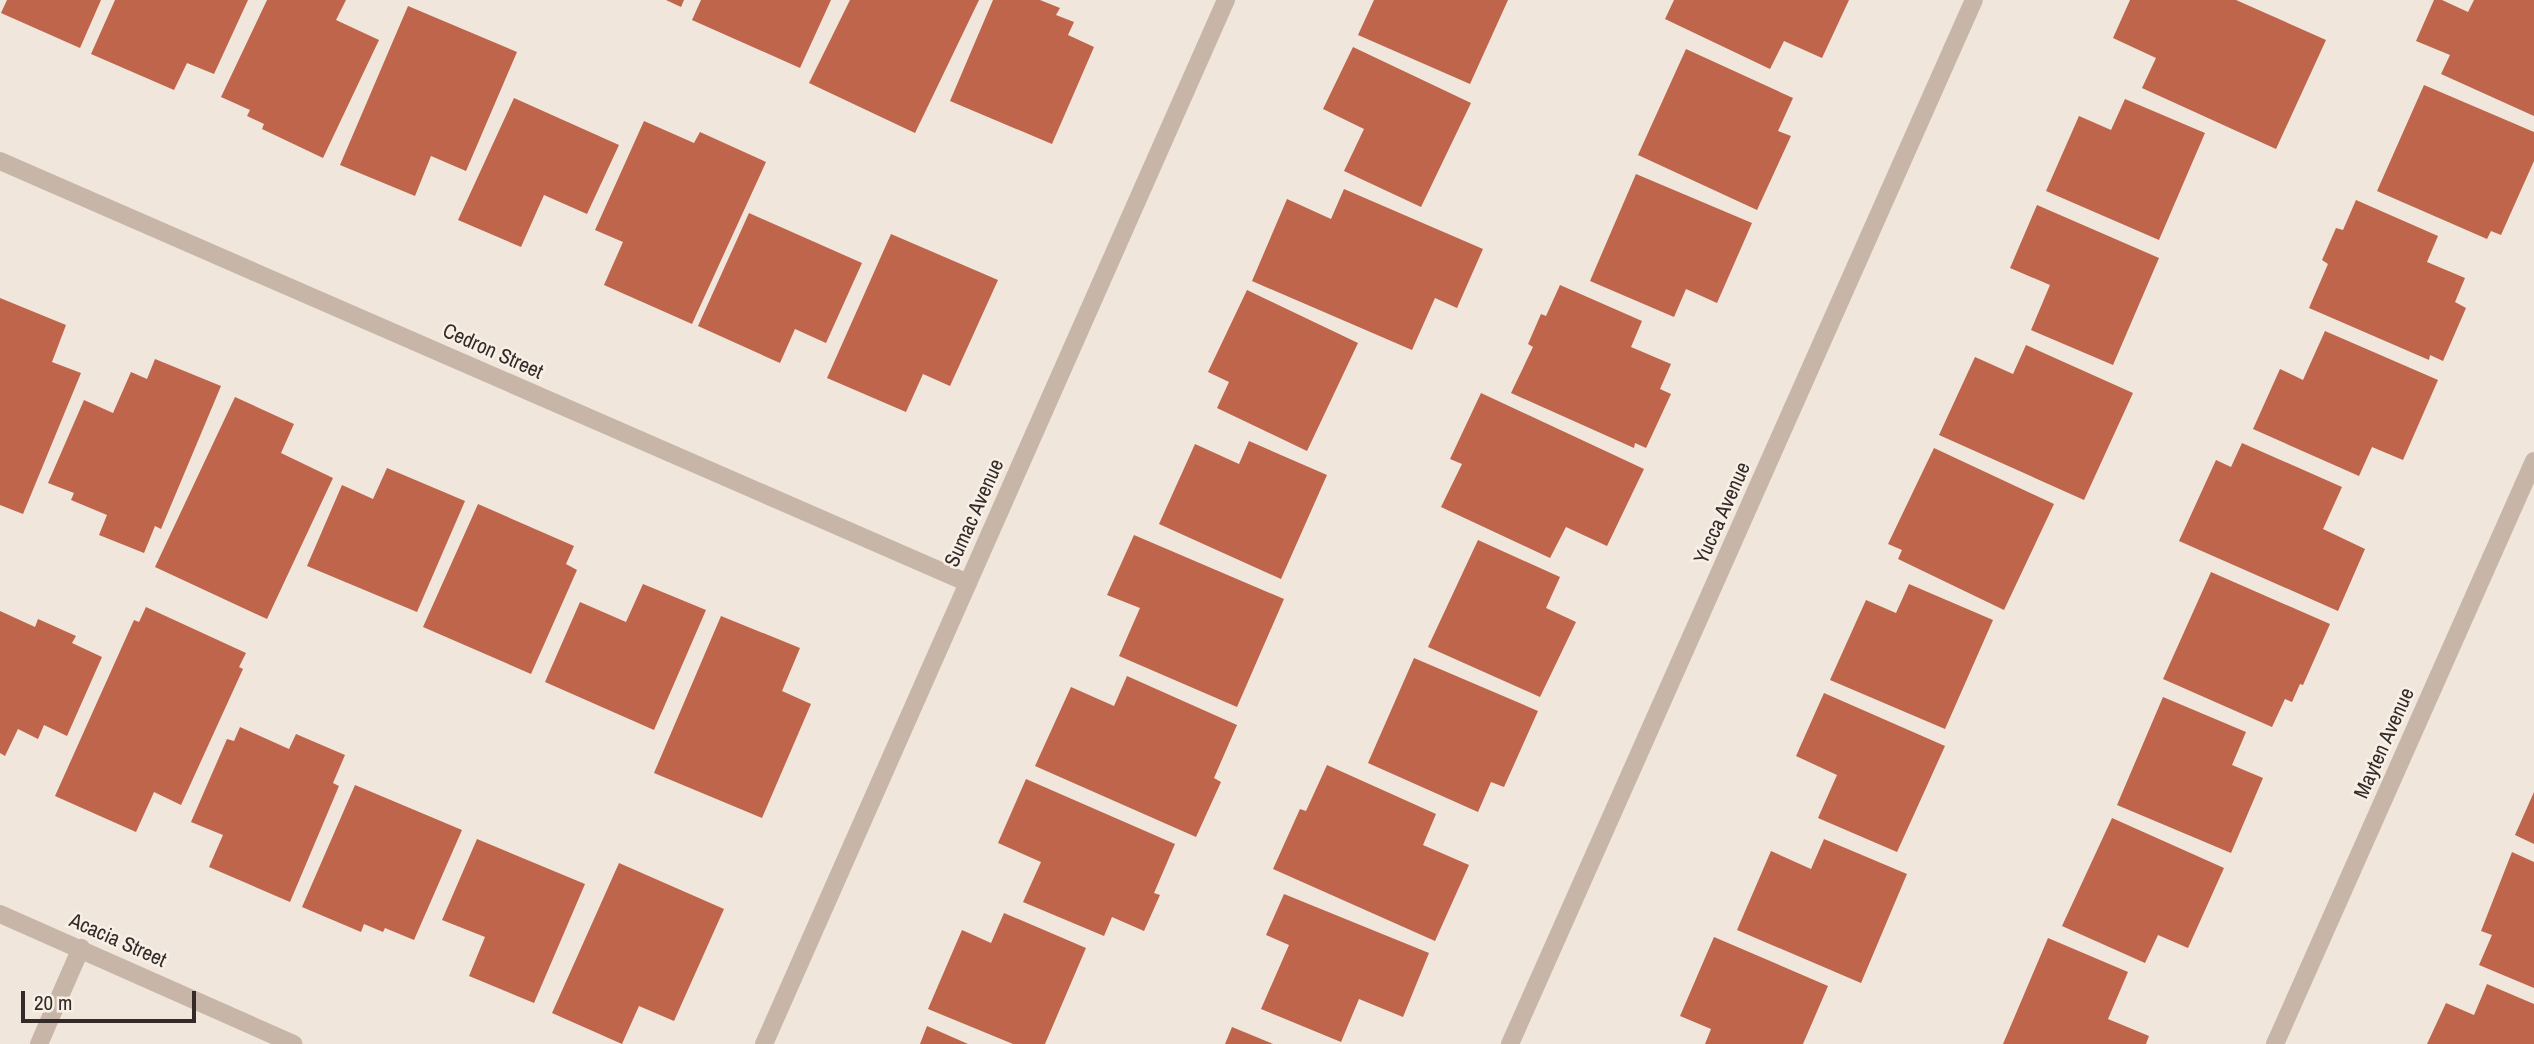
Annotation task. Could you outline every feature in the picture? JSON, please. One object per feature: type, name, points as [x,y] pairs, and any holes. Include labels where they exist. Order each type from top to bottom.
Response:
[{"type":"street","name":"Sumac Avenue","points":[[764,1044],[1226,0]]},
{"type":"street","name":"Yucca Avenue","points":[[1510,1044],[1975,0]]},
{"type":"street","name":"Cedron Street","points":[[0,161],[968,583]]},
{"type":"street","name":"Mayten Avenue","points":[[2275,1044],[2534,461]]},
{"type":"street","name":"Acacia Street","points":[[0,914],[293,1044]]},
{"type":"street","points":[[39,1044],[81,948]]},
{"type":"building","points":[[7,0],[101,0],[80,48],[1,13]]},
{"type":"building","points":[[115,0],[248,0],[214,74],[187,63],[174,90],[91,54]]},
{"type":"building","points":[[267,0],[346,0],[336,20],[379,40],[323,158],[262,129],[264,124],[247,116],[250,110],[221,97]]},
{"type":"building","points":[[666,0],[684,0],[681,7]]},
{"type":"building","points":[[701,0],[831,0],[800,68],[692,20]]},
{"type":"building","points":[[850,0],[979,0],[915,133],[809,83]]},
{"type":"building","points":[[993,0],[1040,0],[1060,8],[1056,15],[1074,22],[1068,35],[1094,47],[1052,144],[950,101]]},
{"type":"building","points":[[1374,0],[1508,0],[1470,84],[1358,35]]},
{"type":"building","points":[[1674,0],[1849,0],[1822,58],[1784,41],[1770,69],[1665,19]]},
{"type":"building","points":[[2130,0],[2236,0],[2326,40],[2276,149],[2142,88],[2156,58],[2113,38]]},
{"type":"building","points":[[2434,0],[2442,0],[2468,12],[2474,0],[2534,0],[2534,116],[2441,74],[2450,55],[2416,41]]},
{"type":"building","points":[[408,6],[517,52],[466,171],[431,156],[415,196],[340,165]]},
{"type":"building","points":[[1353,47],[1471,103],[1421,207],[1344,171],[1364,129],[1323,109]]},
{"type":"building","points":[[1686,49],[1793,98],[1778,131],[1791,136],[1757,210],[1638,155]]},
{"type":"building","points":[[2424,85],[2534,132],[2534,161],[2501,235],[2491,231],[2487,239],[2377,191]]},
{"type":"building","points":[[514,98],[619,145],[587,214],[544,195],[521,247],[458,220]]},
{"type":"building","points":[[2125,99],[2205,133],[2159,240],[2046,191],[2079,116],[2111,130]]},
{"type":"building","points":[[644,121],[694,143],[700,132],[766,162],[692,324],[604,285],[623,242],[595,230]]},
{"type":"building","points":[[1636,174],[1752,223],[1717,303],[1686,289],[1674,317],[1590,281]]},
{"type":"building","points":[[1344,189],[1483,249],[1457,308],[1435,298],[1412,350],[1252,281],[1287,199],[1331,219]]},
{"type":"building","points":[[2356,200],[2438,236],[2427,262],[2465,278],[2455,302],[2466,308],[2443,361],[2430,355],[2429,360],[2309,308],[2328,264],[2322,260],[2336,228],[2343,230]]},
{"type":"building","points":[[2037,205],[2159,258],[2113,365],[2031,330],[2050,285],[2010,268]]},
{"type":"building","points":[[749,213],[862,263],[826,343],[795,329],[780,363],[698,326]]},
{"type":"building","points":[[891,234],[998,280],[950,386],[923,374],[906,412],[827,378]]},
{"type":"building","points":[[1560,285],[1642,321],[1631,347],[1671,364],[1660,389],[1671,394],[1646,448],[1635,443],[1634,448],[1511,393],[1533,347],[1528,344],[1541,314],[1546,316]]},
{"type":"building","points":[[1247,290],[1358,343],[1307,451],[1217,408],[1229,382],[1208,372]]},
{"type":"building","points":[[0,298],[66,325],[52,362],[81,373],[23,514],[0,505]]},
{"type":"building","points":[[2325,331],[2438,380],[2403,460],[2372,447],[2359,476],[2253,429],[2280,369],[2303,380]]},
{"type":"building","points":[[2026,345],[2133,393],[2084,500],[1939,435],[1975,357],[2013,374]]},
{"type":"building","points":[[155,359],[221,386],[161,529],[155,526],[144,553],[99,535],[107,515],[71,500],[74,493],[48,483],[84,400],[113,413],[131,372],[147,379]]},
{"type":"building","points":[[1481,393],[1644,469],[1607,546],[1566,527],[1550,558],[1441,507],[1462,464],[1450,459]]},
{"type":"building","points":[[235,397],[294,424],[281,453],[333,478],[267,619],[155,567]]},
{"type":"building","points":[[1249,441],[1327,475],[1281,579],[1159,524],[1195,444],[1239,464]]},
{"type":"building","points":[[2242,443],[2342,487],[2323,529],[2365,549],[2338,611],[2179,541],[2216,460],[2231,467]]},
{"type":"building","points":[[1934,448],[2054,504],[2004,610],[1898,559],[1902,550],[1888,544]]},
{"type":"building","points":[[387,468],[465,501],[417,612],[307,566],[342,485],[373,499]]},
{"type":"building","points":[[478,504],[574,546],[566,564],[577,570],[531,674],[423,627]]},
{"type":"building","points":[[1134,535],[1284,599],[1237,707],[1119,656],[1140,608],[1107,595]]},
{"type":"building","points":[[1478,540],[1560,577],[1546,608],[1576,622],[1540,697],[1428,647]]},
{"type":"building","points":[[2211,572],[2330,624],[2303,685],[2300,684],[2292,702],[2285,699],[2272,727],[2163,679]]},
{"type":"building","points":[[643,584],[706,610],[654,730],[545,682],[580,602],[626,622]]},
{"type":"building","points":[[1909,584],[1993,620],[1945,729],[1830,680],[1866,600],[1896,613]]},
{"type":"building","points":[[146,607],[246,653],[239,667],[243,669],[181,805],[154,792],[136,832],[55,796],[134,620],[139,622]]},
{"type":"building","points":[[0,611],[35,627],[38,619],[76,636],[72,643],[102,657],[67,736],[44,725],[38,739],[18,729],[5,756],[0,753]]},
{"type":"building","points":[[721,616],[800,648],[782,691],[811,704],[762,818],[654,773]]},
{"type":"building","points":[[1414,658],[1538,711],[1504,787],[1491,782],[1478,812],[1368,763]]},
{"type":"building","points":[[1127,676],[1237,725],[1214,778],[1221,782],[1196,837],[1035,766],[1071,687],[1114,706]]},
{"type":"building","points":[[1824,693],[1945,746],[1897,852],[1818,818],[1837,775],[1796,756]]},
{"type":"building","points":[[2163,697],[2246,732],[2232,765],[2263,778],[2231,853],[2117,805]]},
{"type":"building","points":[[240,727],[289,749],[296,734],[345,755],[333,783],[339,786],[290,902],[209,867],[223,835],[191,822],[227,739],[234,741]]},
{"type":"building","points":[[1327,765],[1436,814],[1423,845],[1469,865],[1435,941],[1273,869],[1300,809],[1306,811]]},
{"type":"building","points":[[1026,779],[1175,844],[1154,893],[1160,895],[1144,931],[1112,917],[1104,936],[1023,902],[1041,862],[998,843]]},
{"type":"building","points":[[355,785],[462,830],[414,940],[385,928],[383,932],[364,924],[361,932],[302,907]]},
{"type":"building","points":[[2534,792],[2534,844],[2515,835]]},
{"type":"building","points":[[2112,818],[2224,868],[2188,948],[2158,935],[2145,963],[2062,926]]},
{"type":"building","points":[[477,839],[585,884],[534,1003],[469,976],[485,937],[442,920]]},
{"type":"building","points":[[1824,839],[1907,874],[1861,983],[1737,930],[1771,851],[1811,869]]},
{"type":"building","points":[[2512,852],[2534,862],[2534,988],[2479,965],[2492,935],[2481,931]]},
{"type":"building","points":[[619,863],[724,909],[674,1021],[639,1006],[622,1044],[552,1013]]},
{"type":"building","points":[[1284,894],[1429,953],[1403,1017],[1359,999],[1341,1042],[1261,1009],[1289,945],[1266,935]]},
{"type":"building","points":[[1004,913],[1086,948],[1045,1044],[1013,1044],[928,1009],[962,930],[991,943]]},
{"type":"building","points":[[1714,937],[1828,986],[1803,1044],[1705,1044],[1711,1029],[1680,1016]]},
{"type":"building","points":[[2048,938],[2128,972],[2108,1019],[2149,1036],[2146,1044],[2003,1044]]},
{"type":"building","points":[[2487,984],[2534,1004],[2534,1044],[2427,1044],[2446,1003],[2474,1015]]},
{"type":"building","points":[[927,1026],[968,1044],[920,1044]]},
{"type":"building","points":[[1232,1027],[1273,1044],[1225,1044]]}]
